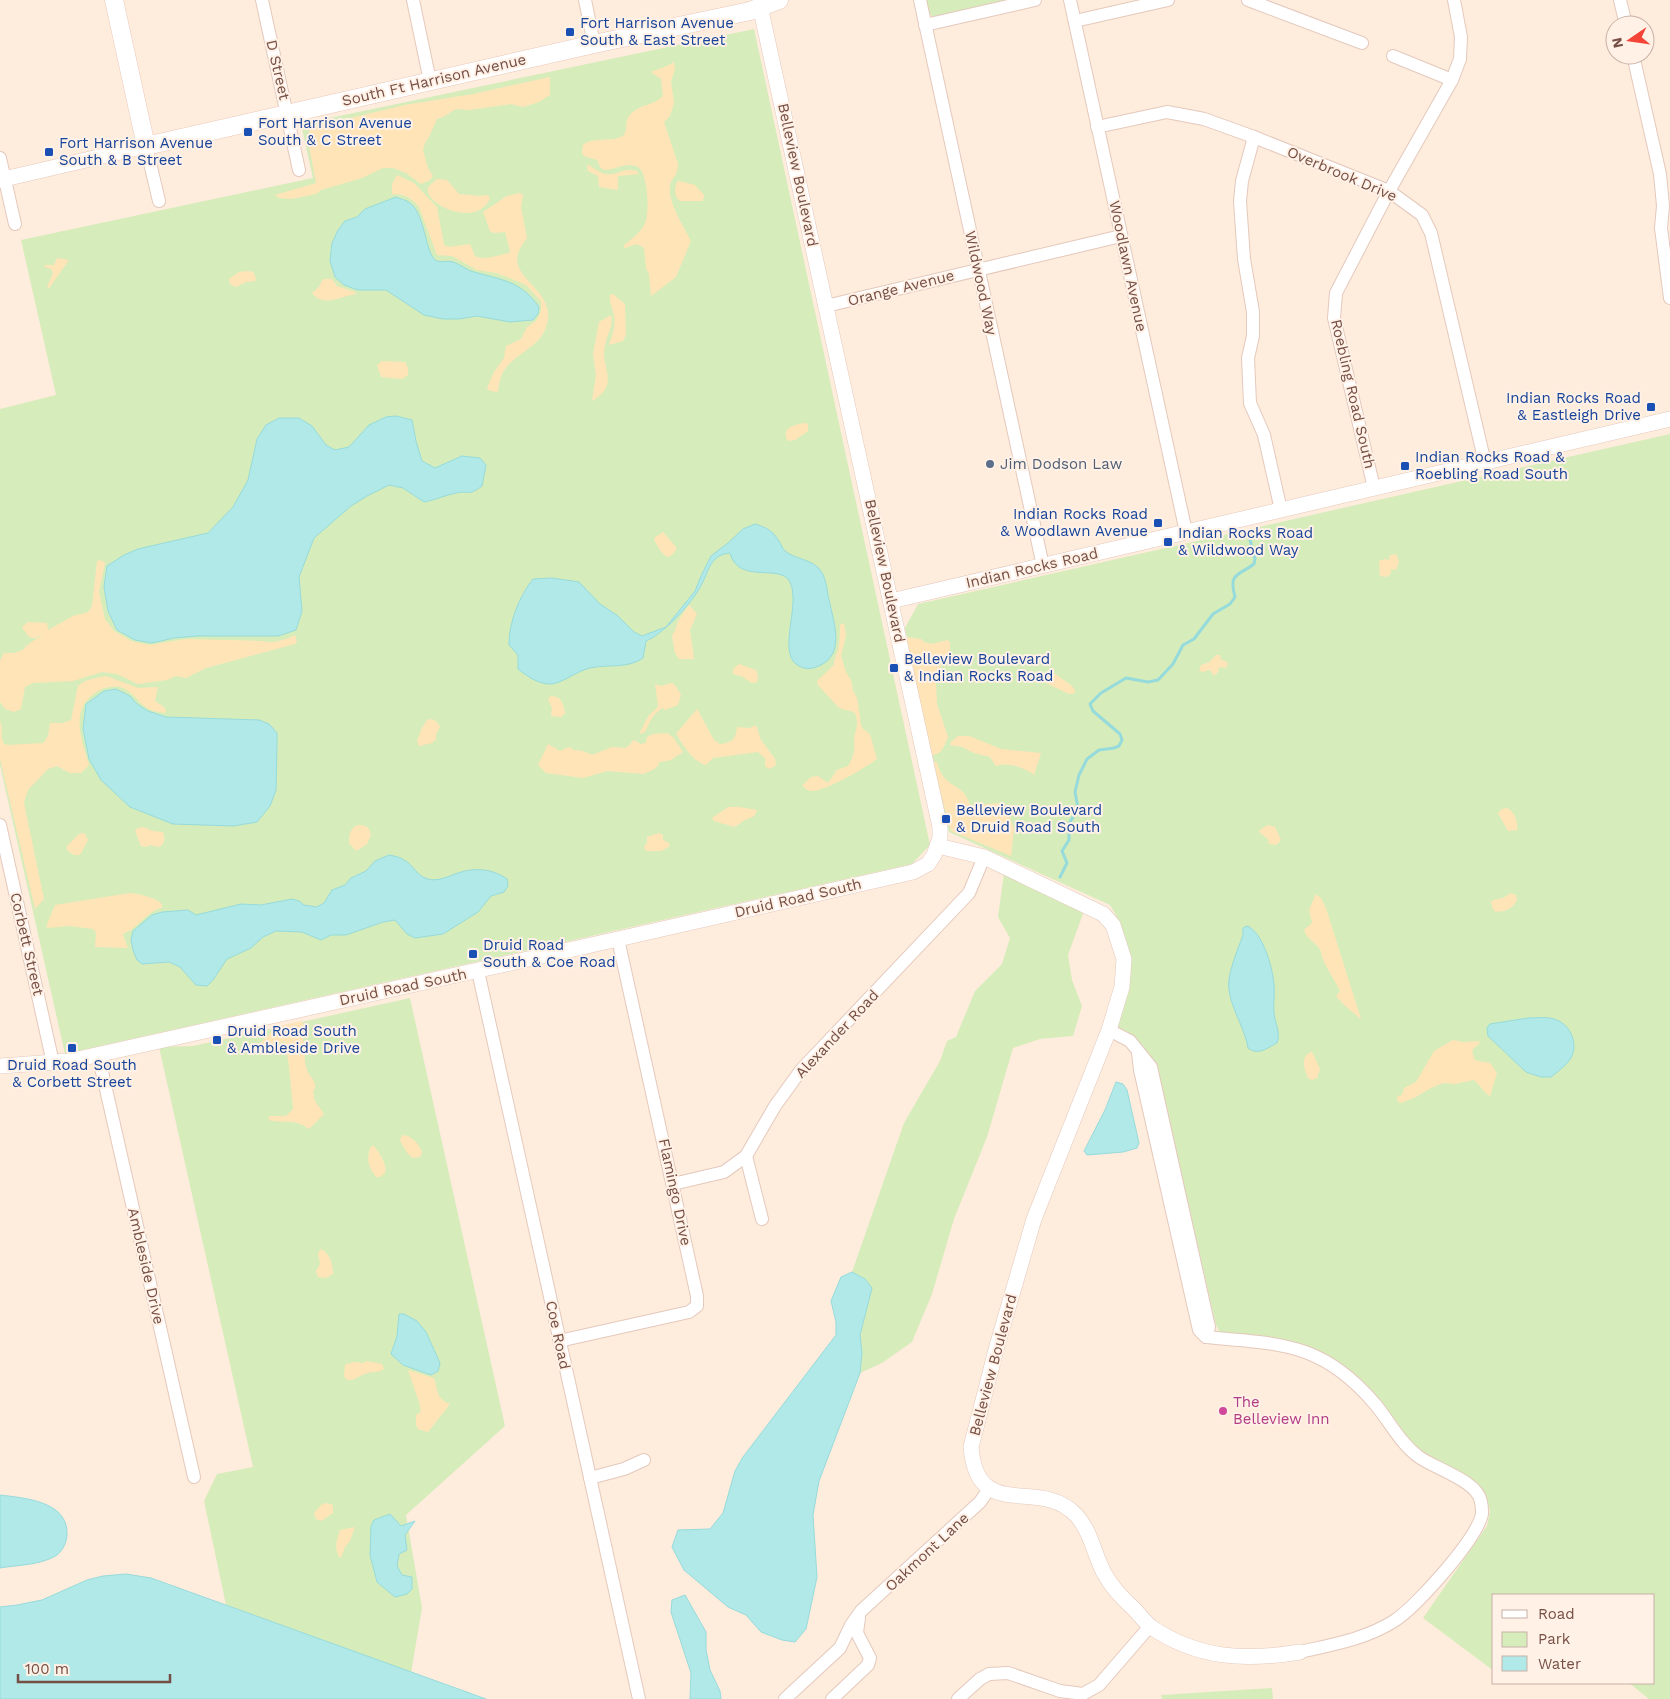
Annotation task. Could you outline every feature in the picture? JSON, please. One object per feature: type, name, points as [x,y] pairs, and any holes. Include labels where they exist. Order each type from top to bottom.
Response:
[{"type":"main road","points":[[114,0],[146,146]]},
{"type":"main road","name":"South Ft Harrison Avenue","points":[[146,146],[594,44],[750,11],[760,3],[779,0]]},
{"type":"street","name":"D Street","points":[[262,0],[299,170]]},
{"type":"street","points":[[412,0],[430,81]]},
{"type":"street","points":[[585,0],[594,44]]},
{"type":"street","name":"Wildwood Way","points":[[920,0],[1043,566]]},
{"type":"street","points":[[925,25],[1035,0]]},
{"type":"street","name":"Woodlawn Avenue","points":[[1070,0],[1186,532]]},
{"type":"street","points":[[1075,21],[1168,0]]},
{"type":"street","points":[[1248,0],[1362,43]]},
{"type":"street","name":"Roebling Road South","points":[[1374,488],[1334,318],[1336,293],[1389,192],[1452,80],[1460,59],[1461,37],[1454,0]]},
{"type":"street","points":[[1620,0],[1624,15]]},
{"type":"street","name":"Belleview Boulevard","points":[[760,3],[940,827],[938,846],[984,857],[1104,914],[1112,925],[1124,959],[1122,987],[1108,1030],[1034,1219],[971,1447],[972,1460],[977,1476],[989,1489]]},
{"type":"street","points":[[1393,56],[1452,80]]},
{"type":"street","points":[[1635,65],[1660,174],[1661,228],[1670,298]]},
{"type":"street","name":"Overbrook Drive","points":[[1097,127],[1167,112],[1204,119],[1254,137],[1389,192],[1422,215],[1431,233],[1485,464]]},
{"type":"street","points":[[1254,137],[1242,181],[1240,201],[1244,259],[1253,312],[1253,336],[1248,358],[1250,403],[1264,435],[1281,510]]},
{"type":"street","name":"South Ft Harrison Avenue","points":[[2,179],[146,146]]},
{"type":"street","points":[[146,146],[159,201]]},
{"type":"street","points":[[0,158],[2,179],[15,224]]},
{"type":"street","name":"Orange Avenue","points":[[826,306],[1122,236]]},
{"type":"street","name":"Indian Rocks Road","points":[[891,601],[1374,488],[1485,464],[1670,419]]},
{"type":"street","name":"Corbett Street","points":[[0,825],[53,1063]]},
{"type":"street","name":"Druid Road South","points":[[0,1066],[53,1063],[98,1054],[618,940],[913,872],[928,864],[938,846]]},
{"type":"street","name":"Alexander Road","points":[[673,1184],[724,1172],[746,1156],[775,1106],[801,1070],[969,892],[984,857]]},
{"type":"street","name":"Flamingo Drive","points":[[559,1340],[689,1312],[696,1306],[698,1296],[618,940]]},
{"type":"street","name":"Coe Road","points":[[478,970],[639,1699]]},
{"type":"street","points":[[989,1489],[1002,1493],[1043,1498],[1061,1504],[1076,1515],[1088,1535],[1104,1573],[1122,1598],[1150,1626],[1180,1643],[1207,1653],[1258,1658],[1300,1652],[1336,1644],[1377,1630],[1394,1621],[1409,1609],[1465,1546],[1482,1513],[1481,1500],[1476,1491],[1465,1482],[1419,1456],[1401,1440],[1376,1405],[1353,1381],[1330,1363],[1311,1353],[1270,1342],[1206,1337],[1209,1327],[1151,1067],[1130,1041],[1108,1030]]},
{"type":"street","name":"Ambleside Drive","points":[[98,1054],[194,1477]]},
{"type":"street","points":[[746,1156],[762,1219]]},
{"type":"street","points":[[590,1478],[624,1469],[644,1460]]},
{"type":"street","name":"Oakmont Lane","points":[[785,1699],[840,1648],[861,1611],[980,1502],[989,1489]]},
{"type":"street","points":[[832,1699],[868,1665],[870,1658],[857,1633],[861,1611]]},
{"type":"street","points":[[958,1699],[989,1674],[1008,1674],[1060,1691],[1084,1694],[1099,1685],[1150,1626]]},
{"type":"street","points":[[840,1648],[857,1644],[865,1648]]},
{"type":"green space","points":[[925,0],[1012,0],[937,18],[928,14]]},
{"type":"green space","points":[[754,29],[930,845],[912,864],[65,1054],[0,765],[0,409],[56,395],[21,240],[313,178],[301,124]]},
{"type":"green space","points":[[1670,434],[1670,1699],[1649,1699],[1630,1684],[1655,1684],[1655,1594],[1492,1594],[1492,1670],[1423,1618],[1487,1526],[1490,1511],[1486,1499],[1420,1452],[1344,1369],[1225,1336],[1219,1331],[1216,1325],[1158,1074],[1144,1050],[1144,1046],[1116,1027],[1128,988],[1109,910],[1117,917],[1110,905],[949,832],[905,628],[918,604]]},
{"type":"green space","points":[[1004,873],[1084,911],[1068,955],[1072,980],[1082,1006],[1073,1036],[1040,1039],[1013,1048],[987,1137],[954,1219],[932,1294],[912,1342],[882,1363],[860,1373],[862,1353],[860,1335],[872,1288],[865,1279],[852,1272],[904,1123],[940,1061],[947,1041],[956,1037],[975,991],[1002,964],[1010,938],[998,917]]},
{"type":"green space","points":[[410,998],[505,1426],[406,1515],[422,1608],[411,1673],[226,1605],[204,1501],[217,1474],[253,1467],[159,1047],[193,1046]]},
{"type":"green space","points":[[1272,1688],[1273,1699],[1162,1699],[1161,1695]]},
{"type":"sand","points":[[674,62],[675,69],[671,81],[674,103],[670,116],[664,122],[678,164],[677,172],[671,183],[670,192],[677,214],[691,241],[676,277],[651,296],[644,248],[637,244],[624,247],[641,229],[647,218],[647,194],[644,177],[638,167],[634,165],[604,170],[600,167],[597,160],[584,156],[582,153],[583,145],[586,143],[621,137],[626,131],[627,121],[633,112],[655,102],[663,96],[661,79],[651,72]]},
{"type":"sand","points":[[550,77],[550,95],[539,102],[523,107],[511,104],[469,110],[456,109],[437,119],[423,150],[428,168],[433,176],[430,180],[421,184],[406,173],[393,168],[383,168],[362,178],[321,190],[316,194],[291,199],[279,198],[275,195],[316,183],[309,146],[309,128],[405,105],[473,94]]},
{"type":"sand","points":[[587,164],[606,174],[634,170],[639,174],[618,176],[618,190],[599,187],[598,176],[588,171]]},
{"type":"sand","points":[[397,175],[414,183],[437,207],[444,245],[449,247],[470,244],[475,256],[483,258],[509,253],[510,251],[505,232],[494,233],[490,231],[483,212],[507,196],[520,193],[523,195],[521,207],[527,238],[518,254],[518,266],[546,304],[548,312],[547,323],[544,332],[538,340],[509,364],[503,372],[498,391],[496,392],[487,388],[494,372],[504,358],[506,346],[521,339],[527,327],[536,321],[541,311],[541,301],[526,285],[517,281],[496,273],[477,270],[452,256],[437,255],[419,207],[407,197],[392,194],[392,184]]},
{"type":"sand","points":[[437,179],[447,180],[459,194],[487,195],[490,198],[484,207],[475,212],[453,211],[442,207],[429,194],[428,187]]},
{"type":"sand","points":[[677,182],[695,185],[704,195],[703,201],[680,201],[675,192]]},
{"type":"sand","points":[[57,258],[69,260],[49,288],[47,287],[53,273],[51,269],[44,265],[54,265]]},
{"type":"sand","points":[[239,272],[253,272],[256,278],[255,281],[246,282],[236,287],[230,284],[229,279]]},
{"type":"sand","points":[[323,279],[332,279],[337,286],[356,294],[333,300],[322,300],[312,293],[319,287]]},
{"type":"sand","points":[[613,294],[625,304],[626,335],[623,341],[609,345],[614,323],[614,313],[610,298],[610,295]]},
{"type":"sand","points":[[611,315],[611,327],[604,353],[608,382],[601,395],[592,401],[596,375],[593,354],[599,322]]},
{"type":"sand","points":[[382,361],[405,362],[408,368],[408,375],[402,379],[381,377],[377,365]]},
{"type":"sand","points":[[808,424],[808,431],[795,440],[788,441],[786,437],[787,430],[792,426]]},
{"type":"sand","points":[[663,532],[676,547],[672,555],[667,557],[659,549],[654,538]]},
{"type":"sand","points":[[1396,554],[1399,561],[1396,570],[1391,569],[1391,573],[1387,577],[1380,576],[1379,561],[1389,560],[1390,555]]},
{"type":"sand","points":[[97,561],[105,562],[99,592],[105,619],[114,631],[131,641],[149,645],[186,639],[275,642],[295,635],[297,641],[295,644],[206,668],[186,678],[176,676],[167,680],[138,684],[117,674],[102,672],[73,681],[33,683],[25,687],[21,709],[14,712],[5,709],[0,702],[0,661],[4,653],[14,653],[23,650],[43,634],[35,638],[29,637],[22,627],[28,622],[47,623],[48,630],[73,616],[88,612],[92,606]]},
{"type":"sand","points":[[689,605],[697,614],[690,630],[694,659],[679,659],[675,653],[672,636],[678,621]]},
{"type":"sand","points":[[844,623],[846,635],[841,656],[857,698],[861,725],[870,734],[877,759],[836,783],[819,790],[810,791],[802,786],[811,777],[818,776],[828,783],[837,770],[848,766],[854,752],[854,738],[857,726],[855,713],[838,707],[818,685],[817,681],[834,665],[839,644],[840,625]]},
{"type":"sand","points":[[905,637],[921,639],[932,644],[948,640],[950,643],[950,650],[943,658],[936,684],[937,704],[948,737],[942,749],[935,755],[931,755]]},
{"type":"sand","points":[[1216,655],[1220,655],[1221,660],[1226,661],[1228,664],[1226,668],[1219,667],[1218,672],[1214,676],[1210,670],[1202,672],[1199,670],[1201,665],[1210,662]]},
{"type":"sand","points":[[739,664],[756,670],[757,682],[752,683],[741,676],[733,674],[733,669]]},
{"type":"sand","points":[[1051,671],[1072,686],[1075,693],[1069,694],[1046,683],[1046,678]]},
{"type":"sand","points":[[106,676],[138,688],[158,687],[155,701],[164,707],[166,711],[165,713],[149,709],[130,692],[118,687],[108,687],[100,690],[90,697],[84,705],[80,714],[80,723],[89,765],[81,773],[70,773],[57,766],[48,769],[28,790],[24,802],[44,899],[35,909],[0,759],[0,721],[4,744],[43,743],[48,736],[50,723],[63,723],[71,720],[78,686],[87,680]]},
{"type":"sand","points":[[671,683],[675,685],[681,695],[678,705],[665,710],[663,708],[659,710],[645,732],[639,734],[649,715],[658,705],[655,684],[661,686]]},
{"type":"sand","points":[[551,696],[560,699],[563,703],[565,713],[561,717],[551,716],[552,708],[548,699]]},
{"type":"sand","points":[[697,709],[714,740],[720,744],[733,740],[737,727],[750,728],[756,725],[761,740],[775,759],[776,765],[769,769],[765,766],[765,758],[758,752],[713,758],[706,765],[701,763],[689,752],[676,734]]},
{"type":"sand","points":[[432,719],[440,727],[436,734],[436,739],[432,743],[419,746],[417,741],[422,728],[427,720]]},
{"type":"sand","points":[[667,733],[673,737],[683,752],[671,760],[660,762],[656,768],[644,774],[607,771],[583,778],[546,773],[538,765],[548,744],[560,751],[569,747],[592,755],[612,747],[626,748],[634,740],[644,744],[647,737],[653,734]]},
{"type":"sand","points":[[958,736],[969,736],[1001,749],[1041,753],[1034,775],[1016,766],[996,766],[990,757],[974,753],[962,747],[950,745]]},
{"type":"sand","points":[[932,761],[937,762],[944,777],[963,792],[972,806],[997,803],[1006,807],[1014,829],[1011,856],[951,831]]},
{"type":"sand","points":[[728,807],[757,810],[754,816],[734,827],[714,821],[712,818]]},
{"type":"sand","points":[[1507,808],[1515,818],[1517,830],[1508,831],[1498,813],[1502,809]]},
{"type":"sand","points":[[358,825],[367,827],[371,835],[367,844],[356,851],[349,843],[349,840],[352,830]]},
{"type":"sand","points":[[1268,825],[1275,827],[1281,840],[1276,845],[1269,844],[1268,839],[1259,832]]},
{"type":"sand","points":[[143,827],[163,832],[164,839],[162,845],[158,847],[150,845],[146,847],[141,846],[135,831]]},
{"type":"sand","points":[[83,833],[88,840],[80,855],[74,855],[67,850],[67,846],[79,834]]},
{"type":"sand","points":[[659,833],[663,835],[663,840],[669,843],[669,847],[661,851],[646,851],[644,847],[647,843],[647,837]]},
{"type":"sand","points":[[130,893],[155,899],[162,904],[162,908],[151,912],[133,929],[124,933],[128,948],[95,947],[96,933],[93,929],[69,926],[47,928],[55,905]]},
{"type":"sand","points":[[1511,893],[1516,895],[1517,900],[1513,906],[1504,911],[1494,911],[1491,903],[1493,900],[1503,898]]},
{"type":"sand","points":[[1316,894],[1321,898],[1326,908],[1361,1019],[1336,996],[1340,991],[1324,962],[1320,949],[1307,936],[1304,930],[1312,923],[1309,910]]},
{"type":"sand","points":[[302,1021],[304,1027],[301,1034],[304,1042],[306,1067],[315,1085],[313,1092],[315,1101],[324,1114],[309,1129],[294,1122],[269,1120],[269,1116],[286,1116],[293,1109],[289,1066],[285,1042],[265,1044],[265,1048],[258,1047],[274,1027]]},
{"type":"sand","points":[[1453,1040],[1463,1042],[1479,1041],[1480,1043],[1472,1050],[1474,1059],[1490,1063],[1497,1073],[1490,1096],[1474,1080],[1455,1084],[1443,1083],[1416,1097],[1401,1103],[1398,1102],[1397,1096],[1402,1095],[1404,1088],[1416,1082],[1434,1051]]},
{"type":"sand","points":[[1312,1052],[1320,1069],[1317,1078],[1312,1080],[1308,1078],[1305,1071],[1304,1059]]},
{"type":"sand","points":[[402,1135],[411,1138],[417,1143],[422,1152],[420,1157],[413,1158],[408,1154],[400,1141]]},
{"type":"sand","points":[[371,1146],[374,1146],[384,1163],[385,1173],[380,1177],[376,1177],[370,1166],[368,1158]]},
{"type":"sand","points":[[321,1249],[329,1256],[332,1267],[333,1274],[326,1278],[318,1277],[316,1271],[320,1264],[318,1253]]},
{"type":"sand","points":[[366,1361],[382,1364],[384,1369],[367,1373],[353,1380],[347,1380],[344,1376],[345,1365],[353,1362],[364,1363]]},
{"type":"sand","points":[[408,1370],[434,1378],[440,1397],[450,1404],[428,1432],[418,1429],[416,1425],[416,1415],[421,1412]]},
{"type":"sand","points":[[326,1503],[333,1505],[333,1513],[321,1521],[316,1519],[314,1513],[321,1505]]},
{"type":"sand","points":[[355,1527],[341,1558],[336,1548],[340,1530]]},
{"type":"water","points":[[396,197],[409,202],[415,209],[433,258],[439,262],[453,262],[471,271],[518,287],[532,298],[539,307],[538,314],[533,320],[510,322],[477,316],[443,319],[424,315],[386,290],[358,290],[344,285],[335,277],[330,261],[332,243],[338,230],[345,221],[357,217],[365,209]]},
{"type":"water","points":[[396,416],[412,420],[422,461],[435,468],[462,456],[480,458],[486,465],[482,486],[471,492],[456,493],[424,502],[403,488],[389,485],[351,506],[314,538],[299,577],[302,611],[296,630],[278,636],[197,636],[174,638],[152,643],[135,640],[117,630],[108,611],[104,587],[107,566],[138,549],[208,533],[233,507],[248,480],[257,439],[266,425],[279,418],[299,418],[312,426],[326,445],[335,450],[349,447],[369,425],[386,417]]},
{"type":"water","points":[[755,524],[772,532],[789,554],[818,567],[826,582],[836,632],[834,650],[823,664],[808,669],[802,668],[793,661],[789,644],[793,601],[793,591],[790,582],[778,574],[750,571],[741,568],[735,563],[730,553],[717,557],[713,561],[699,589],[689,603],[666,627],[695,591],[711,556],[743,529]]},
{"type":"water","points":[[552,578],[579,582],[600,604],[618,616],[634,632],[642,636],[666,627],[653,638],[646,641],[643,658],[631,664],[590,668],[550,684],[537,681],[518,669],[518,655],[509,645],[509,636],[519,602],[533,579]]},
{"type":"water","points":[[116,689],[130,696],[137,704],[148,711],[166,717],[259,720],[269,724],[277,733],[276,790],[270,806],[257,822],[233,826],[173,824],[130,807],[101,780],[89,759],[83,729],[86,704],[104,691]]},
{"type":"water","points":[[389,855],[402,859],[424,878],[440,879],[464,871],[484,870],[496,873],[507,879],[508,886],[504,892],[491,896],[478,912],[443,934],[415,938],[407,934],[395,920],[383,922],[346,935],[331,935],[321,940],[302,932],[276,931],[263,937],[251,948],[227,959],[207,986],[196,985],[180,967],[169,962],[142,964],[137,960],[133,950],[131,939],[133,931],[152,915],[162,912],[188,910],[196,915],[241,904],[261,905],[292,899],[304,905],[317,907],[324,903],[332,890],[345,885],[351,878],[366,871],[375,861]]},
{"type":"water","points":[[1247,926],[1253,930],[1262,943],[1272,970],[1274,985],[1274,1013],[1278,1039],[1277,1043],[1259,1051],[1248,1048],[1230,997],[1229,988],[1230,974],[1243,935],[1243,928]]},
{"type":"water","points":[[1528,1018],[1552,1018],[1559,1021],[1570,1032],[1574,1042],[1571,1058],[1551,1077],[1541,1077],[1526,1072],[1488,1036],[1487,1028],[1490,1024]]},
{"type":"water","points":[[1116,1082],[1123,1084],[1127,1090],[1139,1143],[1137,1148],[1123,1152],[1087,1155],[1084,1151],[1105,1110]]},
{"type":"water","points":[[852,1272],[865,1279],[872,1288],[860,1335],[862,1353],[860,1373],[819,1481],[813,1515],[817,1577],[806,1629],[795,1642],[782,1640],[761,1632],[746,1615],[728,1607],[684,1570],[672,1547],[678,1530],[710,1529],[723,1513],[735,1471],[743,1457],[836,1335],[836,1322],[831,1301],[841,1277]]},
{"type":"water","points":[[399,1314],[404,1314],[417,1321],[426,1332],[440,1363],[438,1371],[431,1375],[403,1365],[391,1354],[397,1336]]},
{"type":"water","points":[[0,1495],[43,1503],[60,1514],[65,1523],[67,1534],[63,1548],[57,1555],[37,1563],[0,1568]]},
{"type":"water","points":[[390,1514],[401,1526],[415,1521],[405,1535],[407,1550],[399,1554],[397,1566],[402,1575],[412,1577],[412,1589],[407,1594],[395,1597],[377,1582],[370,1555],[371,1526],[374,1520]]},
{"type":"water","points":[[126,1574],[151,1578],[486,1699],[0,1699],[0,1607],[42,1600],[87,1580],[103,1576]]},
{"type":"water","points":[[685,1595],[706,1632],[706,1650],[710,1670],[720,1691],[721,1699],[690,1699],[691,1673],[671,1612],[672,1600]]},
{"type":"waterway","points":[[1060,877],[1067,863],[1062,851],[1069,840],[1069,824],[1078,808],[1075,792],[1079,775],[1087,759],[1099,750],[1119,746],[1122,740],[1120,734],[1093,711],[1090,704],[1101,693],[1126,678],[1148,682],[1158,680],[1173,664],[1183,645],[1194,639],[1213,614],[1230,604],[1235,597],[1233,589],[1234,579],[1254,564],[1255,559],[1248,532]]},
{"type":"place","name":"Fort Harrison Avenue South & East Street","points":[[570,32]]},
{"type":"place","name":"Fort Harrison Avenue South & C Street","points":[[248,132]]},
{"type":"place","name":"Fort Harrison Avenue South & B Street","points":[[49,152]]},
{"type":"place","name":"Indian Rocks Road & Eastleigh Drive","points":[[1651,407]]},
{"type":"place","name":"Jim Dodson Law","points":[[990,464]]},
{"type":"place","name":"Indian Rocks Road & Roebling Road South","points":[[1405,466]]},
{"type":"place","name":"Indian Rocks Road & Woodlawn Avenue","points":[[1158,523]]},
{"type":"place","name":"Indian Rocks Road & Wildwood Way","points":[[1168,542]]},
{"type":"place","name":"Belleview Boulevard & Indian Rocks Road","points":[[894,668]]},
{"type":"place","name":"Belleview Boulevard & Druid Road South","points":[[946,819]]},
{"type":"place","name":"Druid Road South & Coe Road","points":[[473,954]]},
{"type":"place","name":"Druid Road South & Ambleside Drive","points":[[217,1040]]},
{"type":"place","name":"Druid Road South & Corbett Street","points":[[72,1048]]},
{"type":"place","name":"The Belleview Inn","points":[[1223,1411]]}]
